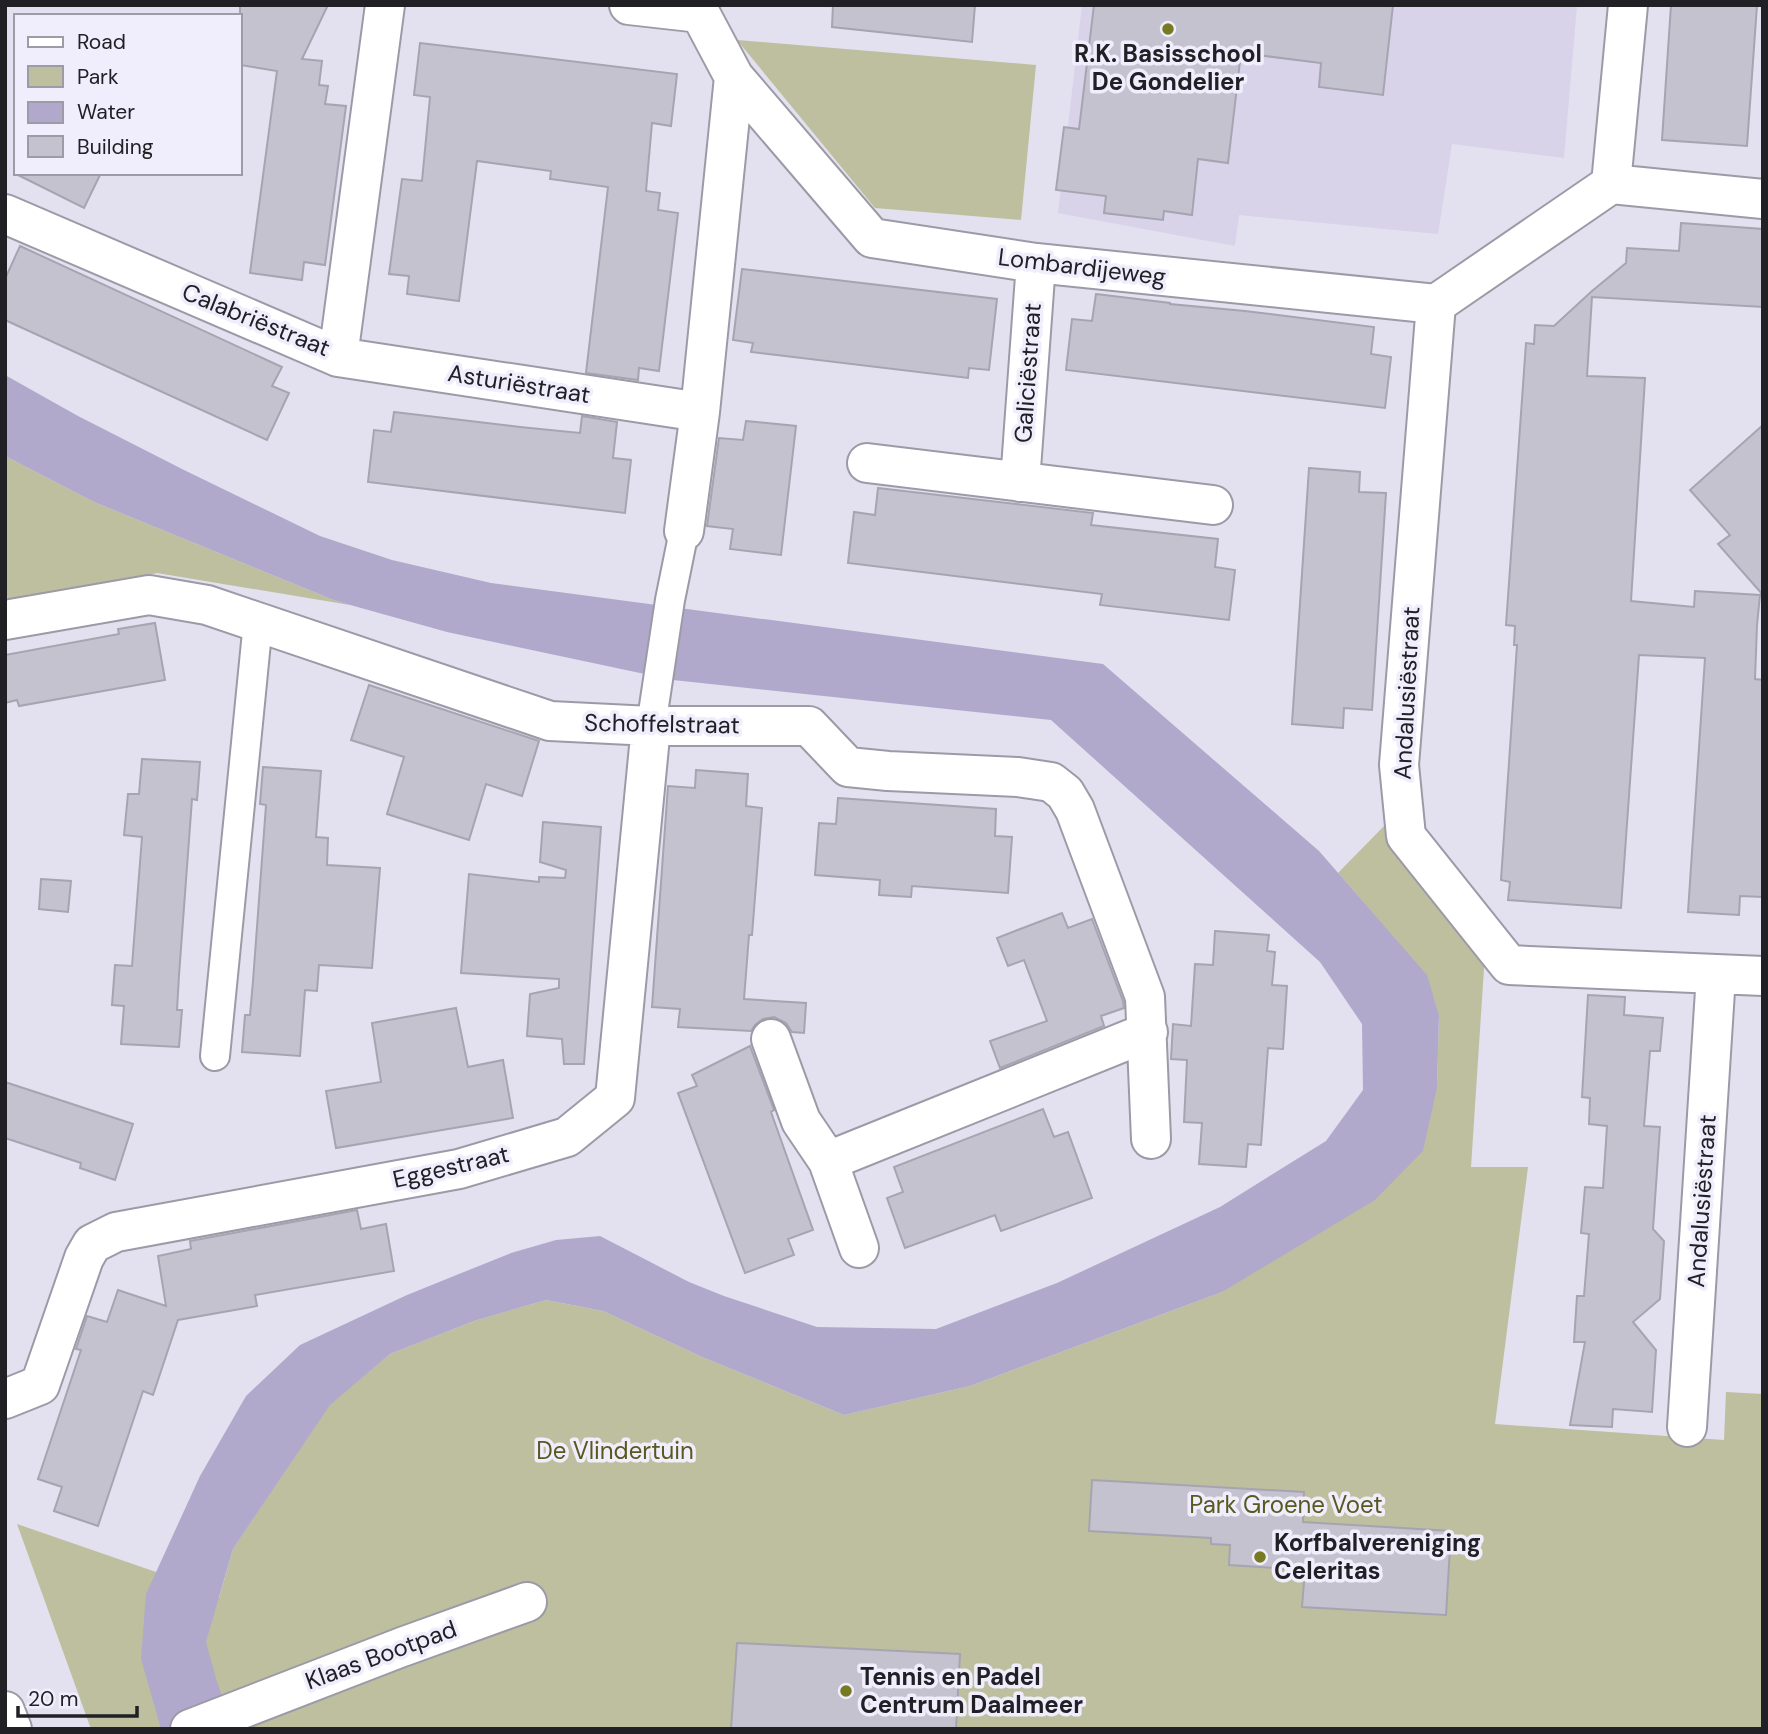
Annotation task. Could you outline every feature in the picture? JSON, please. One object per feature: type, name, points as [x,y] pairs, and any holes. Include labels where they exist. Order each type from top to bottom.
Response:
[{"type":"street","name":"Calabriëstraat","points":[[5,214],[338,357],[385,5]]},
{"type":"street","name":"Lombardijeweg","points":[[629,5],[701,9],[734,77],[872,238],[1036,263],[1436,304]]},
{"type":"street","points":[[1611,184],[1628,5]]},
{"type":"street","points":[[651,726],[670,600],[684,531],[700,412],[734,77]]},
{"type":"street","points":[[1436,304],[1611,184],[1763,199]]},
{"type":"street","name":"Galiciëstraat","points":[[1020,482],[1036,263]]},
{"type":"street","name":"Andalusiëstraat","points":[[1436,304],[1399,765],[1406,836],[1509,965],[1763,976]]},
{"type":"street","name":"Asturiëstraat","points":[[338,357],[700,412]]},
{"type":"street","points":[[867,463],[1213,505]]},
{"type":"street","name":"Schoffelstraat","points":[[5,620],[149,595],[207,605],[550,721],[651,726],[809,726],[848,767],[1018,777],[1051,782],[1065,793],[1075,810],[1145,997],[1151,1139]]},
{"type":"street","points":[[215,1056],[258,622]]},
{"type":"street","name":"Eggestraat","points":[[5,1399],[40,1385],[84,1258],[92,1244],[116,1232],[459,1169],[567,1137],[615,1098],[651,726]]},
{"type":"street","name":"Andalusiëstraat","points":[[1687,1427],[1716,975]]},
{"type":"street","points":[[828,1161],[1148,1032]]},
{"type":"street","points":[[771,1039],[801,1121],[828,1161],[859,1248]]},
{"type":"street","name":"Klaas Bootpad","points":[[190,1729],[527,1602]]},
{"type":"street","points":[[5,1711],[12,1729]]},
{"type":"shaded area","points":[[1082,5],[1577,5],[1564,158],[1452,144],[1438,234],[1239,215],[1235,246],[1058,213]]},
{"type":"green space","points":[[737,40],[1036,65],[1021,220],[875,208]]},
{"type":"green space","points":[[5,456],[94,502],[350,605],[157,573],[9,606],[5,585]]},
{"type":"green space","name":"Park Groene Voet","points":[[1386,824],[1486,938],[1471,1167],[1528,1167],[1495,1424],[1724,1440],[1726,1392],[1763,1394],[1763,1729],[91,1729],[17,1524],[156,1572],[219,1598],[233,1549],[330,1404],[390,1354],[474,1321],[546,1300],[603,1311],[702,1357],[844,1415],[970,1386],[1222,1292],[1437,1088],[1439,1015],[1426,975],[1338,873]]},
{"type":"water","points":[[5,375],[78,416],[320,536],[392,560],[491,583],[1103,664],[1319,851],[1427,975],[1439,1015],[1437,1088],[1423,1151],[1375,1200],[1222,1292],[970,1386],[844,1415],[702,1357],[603,1311],[546,1300],[474,1321],[390,1354],[330,1405],[233,1549],[206,1642],[234,1729],[161,1729],[141,1659],[146,1594],[200,1476],[246,1396],[300,1345],[407,1295],[511,1253],[556,1240],[600,1236],[689,1282],[817,1327],[936,1329],[1057,1283],[1220,1207],[1326,1141],[1363,1090],[1362,1024],[1320,962],[1051,720],[673,680],[447,632],[336,601],[94,502],[5,456]]},
{"type":"building","points":[[240,5],[328,5],[302,59],[322,61],[319,85],[328,86],[325,104],[346,106],[325,265],[304,262],[302,280],[250,273],[277,71],[242,65]]},
{"type":"building","points":[[833,5],[975,5],[972,42],[832,27]]},
{"type":"building","points":[[1094,5],[1393,5],[1383,95],[1319,87],[1321,63],[1241,53],[1228,163],[1198,159],[1192,215],[1164,211],[1163,220],[1104,213],[1106,196],[1056,190],[1064,127],[1079,129]]},
{"type":"building","points":[[1671,5],[1757,5],[1747,146],[1662,140]]},
{"type":"building","points":[[420,43],[677,74],[671,126],[652,123],[646,191],[660,193],[658,210],[678,213],[659,371],[639,368],[638,380],[586,373],[608,187],[550,179],[551,171],[477,161],[459,301],[407,294],[409,276],[389,274],[402,179],[422,181],[430,97],[414,95]]},
{"type":"building","points":[[18,175],[100,175],[84,208]]},
{"type":"building","points":[[1681,223],[1763,229],[1763,307],[1592,297],[1587,376],[1645,378],[1631,601],[1694,607],[1695,591],[1760,595],[1755,679],[1763,680],[1763,897],[1740,896],[1739,915],[1688,912],[1705,658],[1639,655],[1621,908],[1508,900],[1510,882],[1501,880],[1517,645],[1514,645],[1515,626],[1506,625],[1526,343],[1534,344],[1535,325],[1554,326],[1626,263],[1627,248],[1679,251]]},
{"type":"building","points":[[20,246],[282,367],[272,386],[289,393],[267,440],[5,320],[5,279]]},
{"type":"building","points":[[742,269],[997,299],[989,370],[969,368],[968,378],[751,352],[753,343],[733,340]]},
{"type":"building","points":[[1096,294],[1374,327],[1371,354],[1391,357],[1385,408],[1066,370],[1072,319],[1092,321]]},
{"type":"building","points":[[394,412],[580,433],[582,416],[617,422],[613,458],[631,460],[625,513],[368,482],[374,430],[391,432]]},
{"type":"building","points":[[746,421],[796,426],[781,555],[730,549],[733,529],[707,526],[719,438],[743,440]]},
{"type":"building","points":[[1763,425],[1763,595],[1718,544],[1730,535],[1690,490]]},
{"type":"building","points":[[1309,468],[1360,472],[1359,492],[1386,493],[1372,710],[1344,708],[1343,728],[1292,724]]},
{"type":"building","points":[[878,488],[1093,513],[1091,525],[1218,539],[1215,567],[1235,570],[1229,620],[1100,605],[1102,594],[848,563],[854,512],[875,515]]},
{"type":"building","points":[[155,623],[165,680],[19,706],[17,700],[5,703],[5,655],[119,634],[118,629]]},
{"type":"building","points":[[369,685],[539,741],[522,796],[486,784],[469,840],[387,814],[404,757],[351,740]]},
{"type":"building","points":[[142,759],[200,762],[197,800],[192,799],[179,975],[177,1010],[182,1010],[179,1047],[121,1044],[124,1006],[112,1005],[115,965],[132,966],[142,837],[124,835],[128,794],[139,794]]},
{"type":"building","points":[[263,767],[321,771],[316,837],[328,838],[327,865],[380,868],[372,968],[319,965],[317,991],[305,990],[300,1056],[242,1052],[245,1015],[250,1015],[266,805],[260,804]]},
{"type":"building","points":[[696,770],[748,774],[746,806],[762,808],[744,999],[806,1003],[804,1033],[792,1032],[786,1023],[774,1017],[763,1019],[751,1031],[678,1027],[680,1009],[652,1007],[668,786],[695,788]]},
{"type":"building","points":[[838,798],[996,809],[995,836],[1012,837],[1008,893],[912,886],[911,897],[879,895],[880,880],[815,875],[819,823],[836,824]]},
{"type":"building","points":[[543,822],[601,827],[584,1064],[564,1064],[562,1039],[527,1036],[530,994],[559,988],[559,979],[461,973],[469,874],[539,882],[539,877],[565,878],[566,870],[540,862]]},
{"type":"building","points":[[41,879],[71,881],[68,912],[39,909]]},
{"type":"building","points":[[1062,913],[1068,928],[1092,919],[1124,1008],[1101,1016],[1104,1026],[1000,1068],[990,1041],[1047,1021],[1024,960],[1008,966],[997,938]]},
{"type":"building","points":[[1215,931],[1269,935],[1267,951],[1275,952],[1272,985],[1287,986],[1283,1049],[1268,1048],[1261,1145],[1248,1144],[1246,1167],[1199,1164],[1202,1123],[1184,1122],[1187,1060],[1171,1059],[1173,1024],[1191,1026],[1195,964],[1213,965]]},
{"type":"building","points":[[1588,995],[1625,997],[1624,1015],[1663,1018],[1660,1051],[1650,1051],[1644,1126],[1660,1127],[1653,1229],[1664,1241],[1660,1299],[1633,1322],[1656,1350],[1652,1412],[1613,1409],[1612,1427],[1570,1425],[1585,1342],[1574,1342],[1577,1296],[1584,1296],[1589,1234],[1581,1233],[1585,1187],[1603,1188],[1607,1126],[1589,1124],[1590,1098],[1582,1097]]},
{"type":"building","points":[[456,1008],[468,1067],[503,1060],[513,1118],[336,1148],[326,1091],[381,1082],[372,1023]]},
{"type":"building","points":[[750,1046],[813,1230],[788,1239],[794,1255],[745,1273],[678,1093],[697,1086],[692,1075]]},
{"type":"building","points":[[5,1082],[133,1124],[115,1180],[80,1168],[81,1163],[5,1138]]},
{"type":"building","points":[[1043,1109],[1054,1137],[1068,1132],[1092,1198],[1001,1231],[995,1215],[905,1248],[887,1198],[903,1192],[894,1167]]},
{"type":"building","points":[[357,1210],[361,1229],[386,1224],[394,1271],[255,1295],[257,1306],[178,1320],[153,1395],[143,1391],[98,1526],[54,1511],[62,1487],[38,1479],[81,1350],[76,1349],[87,1316],[107,1322],[118,1290],[166,1306],[158,1256],[191,1249],[190,1241]]},
{"type":"building","points":[[1092,1480],[1304,1492],[1303,1522],[1451,1531],[1446,1615],[1302,1607],[1305,1570],[1229,1565],[1230,1545],[1211,1544],[1211,1538],[1089,1531]]},
{"type":"building","name":"Tennis en Padel Centrum Daalmeer","points":[[737,1643],[960,1654],[956,1729],[731,1729]]},
{"type":"place","name":"R.K. Basisschool De Gondelier","points":[[1168,29]]},
{"type":"place","name":"Korfbalvereniging Celeritas","points":[[1260,1557]]},
{"type":"place","name":"Tennis en Padel Centrum Daalmeer","points":[[846,1691]]},
{"type":"park label","name":"De Vlindertuin","points":[[615,1451]]}]
